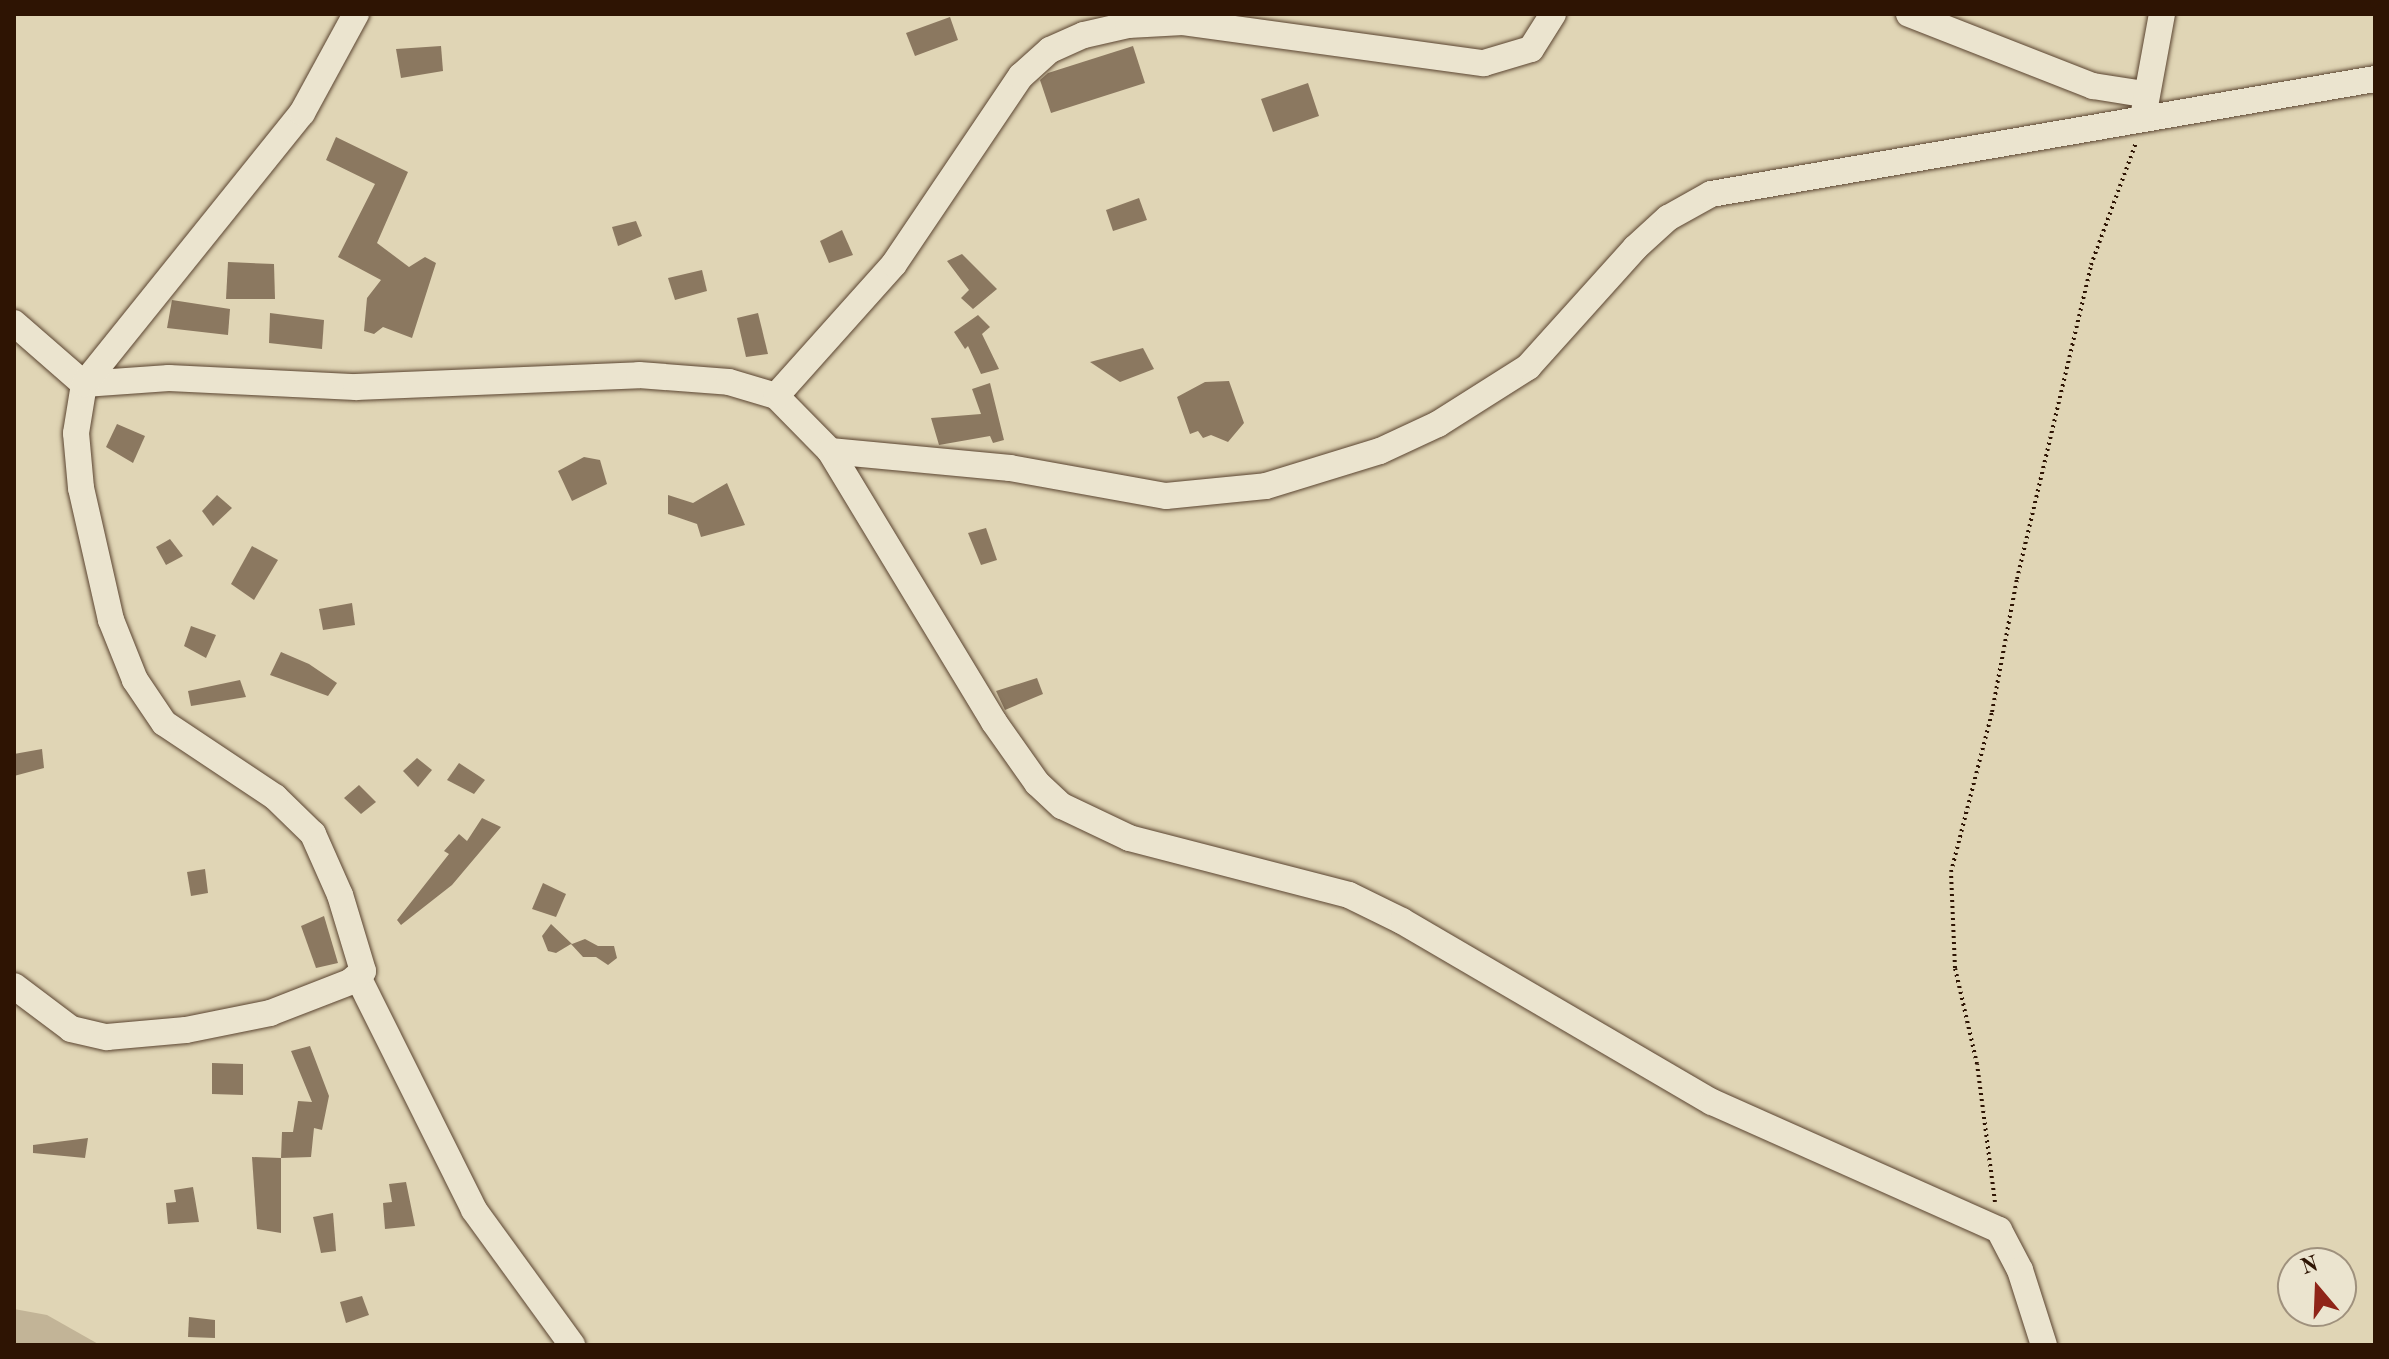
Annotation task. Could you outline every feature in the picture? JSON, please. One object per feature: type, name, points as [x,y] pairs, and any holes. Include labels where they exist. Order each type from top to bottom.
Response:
[{"type":"street","points":[[14,986],[71,1029],[107,1037],[229,1023],[270,1013],[358,977],[363,971],[362,956],[313,834],[275,797],[164,723],[135,680],[111,620],[81,488],[76,433],[84,384],[302,113],[356,14]]},
{"type":"street","points":[[776,396],[894,264],[1021,76],[1050,50],[1084,35],[1144,19],[1484,63],[1531,49],[1553,14]]},
{"type":"street","points":[[1909,14],[2093,86],[2144,94]]},
{"type":"street","points":[[2143,122],[2144,94],[2162,14]]},
{"type":"street","points":[[830,451],[1010,468],[1166,496],[1266,486],[1380,451],[1438,424],[1528,367],[1635,248],[1668,218],[1711,194],[1938,151],[2143,122],[2375,79]]},
{"type":"street","points":[[14,323],[84,384],[169,378],[356,387],[639,375],[729,382],[776,396],[830,451],[994,722],[1037,783],[1062,806],[1129,838],[1349,895],[1402,921],[1712,1102],[1999,1230],[2038,1317],[2044,1345]]},
{"type":"street","points":[[358,977],[474,1210],[572,1345]]},
{"type":"path","points":[[1999,1230],[1977,1064],[1955,968],[1951,872],[1992,712],[2017,579],[2091,265],[2143,122]]},
{"type":"shaded area","points":[[14,1309],[47,1315],[100,1345],[14,1345]]},
{"type":"building","points":[[950,17],[958,40],[915,56],[906,33]]},
{"type":"building","points":[[441,46],[443,71],[401,78],[396,49]]},
{"type":"building","points":[[1133,46],[1145,83],[1051,113],[1040,80],[1048,73]]},
{"type":"building","points":[[1308,83],[1319,116],[1273,132],[1261,99]]},
{"type":"building","points":[[336,137],[408,172],[377,243],[409,267],[425,257],[436,263],[412,338],[383,327],[374,334],[364,331],[367,298],[381,280],[338,257],[375,184],[326,160]]},
{"type":"building","points":[[1139,198],[1147,220],[1113,231],[1106,210]]},
{"type":"building","points":[[636,221],[642,236],[618,246],[612,227]]},
{"type":"building","points":[[842,230],[853,255],[829,263],[820,241]]},
{"type":"building","points":[[962,254],[997,289],[973,309],[961,298],[969,290],[947,261]]},
{"type":"building","points":[[228,262],[274,264],[275,299],[226,299]]},
{"type":"building","points":[[702,270],[707,291],[675,300],[668,278]]},
{"type":"building","points":[[172,300],[230,309],[228,335],[167,328]]},
{"type":"building","points":[[270,313],[324,320],[322,349],[269,343]]},
{"type":"building","points":[[758,313],[768,354],[746,357],[737,318]]},
{"type":"building","points":[[978,315],[990,327],[982,334],[999,369],[981,374],[968,346],[965,349],[954,332]]},
{"type":"building","points":[[1143,348],[1154,369],[1120,382],[1090,362]]},
{"type":"building","points":[[1229,381],[1244,423],[1228,442],[1211,435],[1203,438],[1198,431],[1190,434],[1177,397],[1205,382]]},
{"type":"building","points":[[990,383],[1004,440],[993,443],[990,436],[939,445],[931,418],[981,414],[972,389]]},
{"type":"building","points":[[117,424],[145,436],[133,463],[106,447]]},
{"type":"building","points":[[584,457],[600,460],[607,484],[572,501],[558,471]]},
{"type":"building","points":[[727,483],[745,525],[701,537],[697,524],[668,514],[668,495],[693,503]]},
{"type":"building","points":[[217,495],[232,508],[213,526],[202,511]]},
{"type":"building","points":[[986,528],[997,560],[981,565],[968,533]]},
{"type":"building","points":[[170,539],[183,556],[166,565],[156,547]]},
{"type":"building","points":[[252,546],[278,560],[254,600],[231,584]]},
{"type":"building","points":[[352,603],[355,625],[323,630],[319,609]]},
{"type":"building","points":[[191,626],[216,635],[206,658],[184,646]]},
{"type":"building","points":[[281,652],[309,664],[337,683],[328,696],[270,675]]},
{"type":"building","points":[[1037,678],[1043,694],[1005,710],[996,691]]},
{"type":"building","points":[[240,680],[246,697],[191,706],[188,691]]},
{"type":"building","points":[[42,749],[44,768],[14,776],[14,754]]},
{"type":"building","points":[[417,758],[432,770],[418,787],[403,771]]},
{"type":"building","points":[[459,763],[485,780],[474,794],[447,780]]},
{"type":"building","points":[[359,785],[376,802],[361,814],[344,798]]},
{"type":"building","points":[[482,818],[501,827],[452,885],[401,925],[397,920],[449,854],[444,851],[459,834],[467,841]]},
{"type":"building","points":[[205,869],[208,893],[191,896],[187,872]]},
{"type":"building","points":[[543,883],[566,894],[556,917],[532,909]]},
{"type":"building","points":[[324,916],[338,963],[316,968],[301,926]]},
{"type":"building","points":[[551,924],[572,944],[585,939],[598,946],[614,946],[617,958],[608,965],[596,957],[583,957],[571,944],[556,953],[548,951],[542,936]]},
{"type":"building","points":[[310,1046],[329,1096],[322,1130],[314,1128],[311,1157],[281,1158],[282,1132],[293,1132],[298,1101],[312,1102],[291,1051]]},
{"type":"building","points":[[212,1063],[243,1064],[243,1095],[212,1094]]},
{"type":"building","points":[[88,1138],[85,1158],[33,1153],[33,1145]]},
{"type":"building","points":[[252,1157],[281,1158],[281,1233],[257,1229]]},
{"type":"building","points":[[406,1182],[415,1226],[385,1229],[383,1203],[392,1202],[389,1184]]},
{"type":"building","points":[[193,1187],[199,1222],[168,1224],[166,1203],[176,1202],[174,1190]]},
{"type":"building","points":[[333,1213],[336,1251],[321,1253],[313,1217]]},
{"type":"building","points":[[362,1296],[369,1315],[346,1323],[340,1302]]},
{"type":"building","points":[[189,1317],[215,1320],[215,1338],[188,1337]]}]
